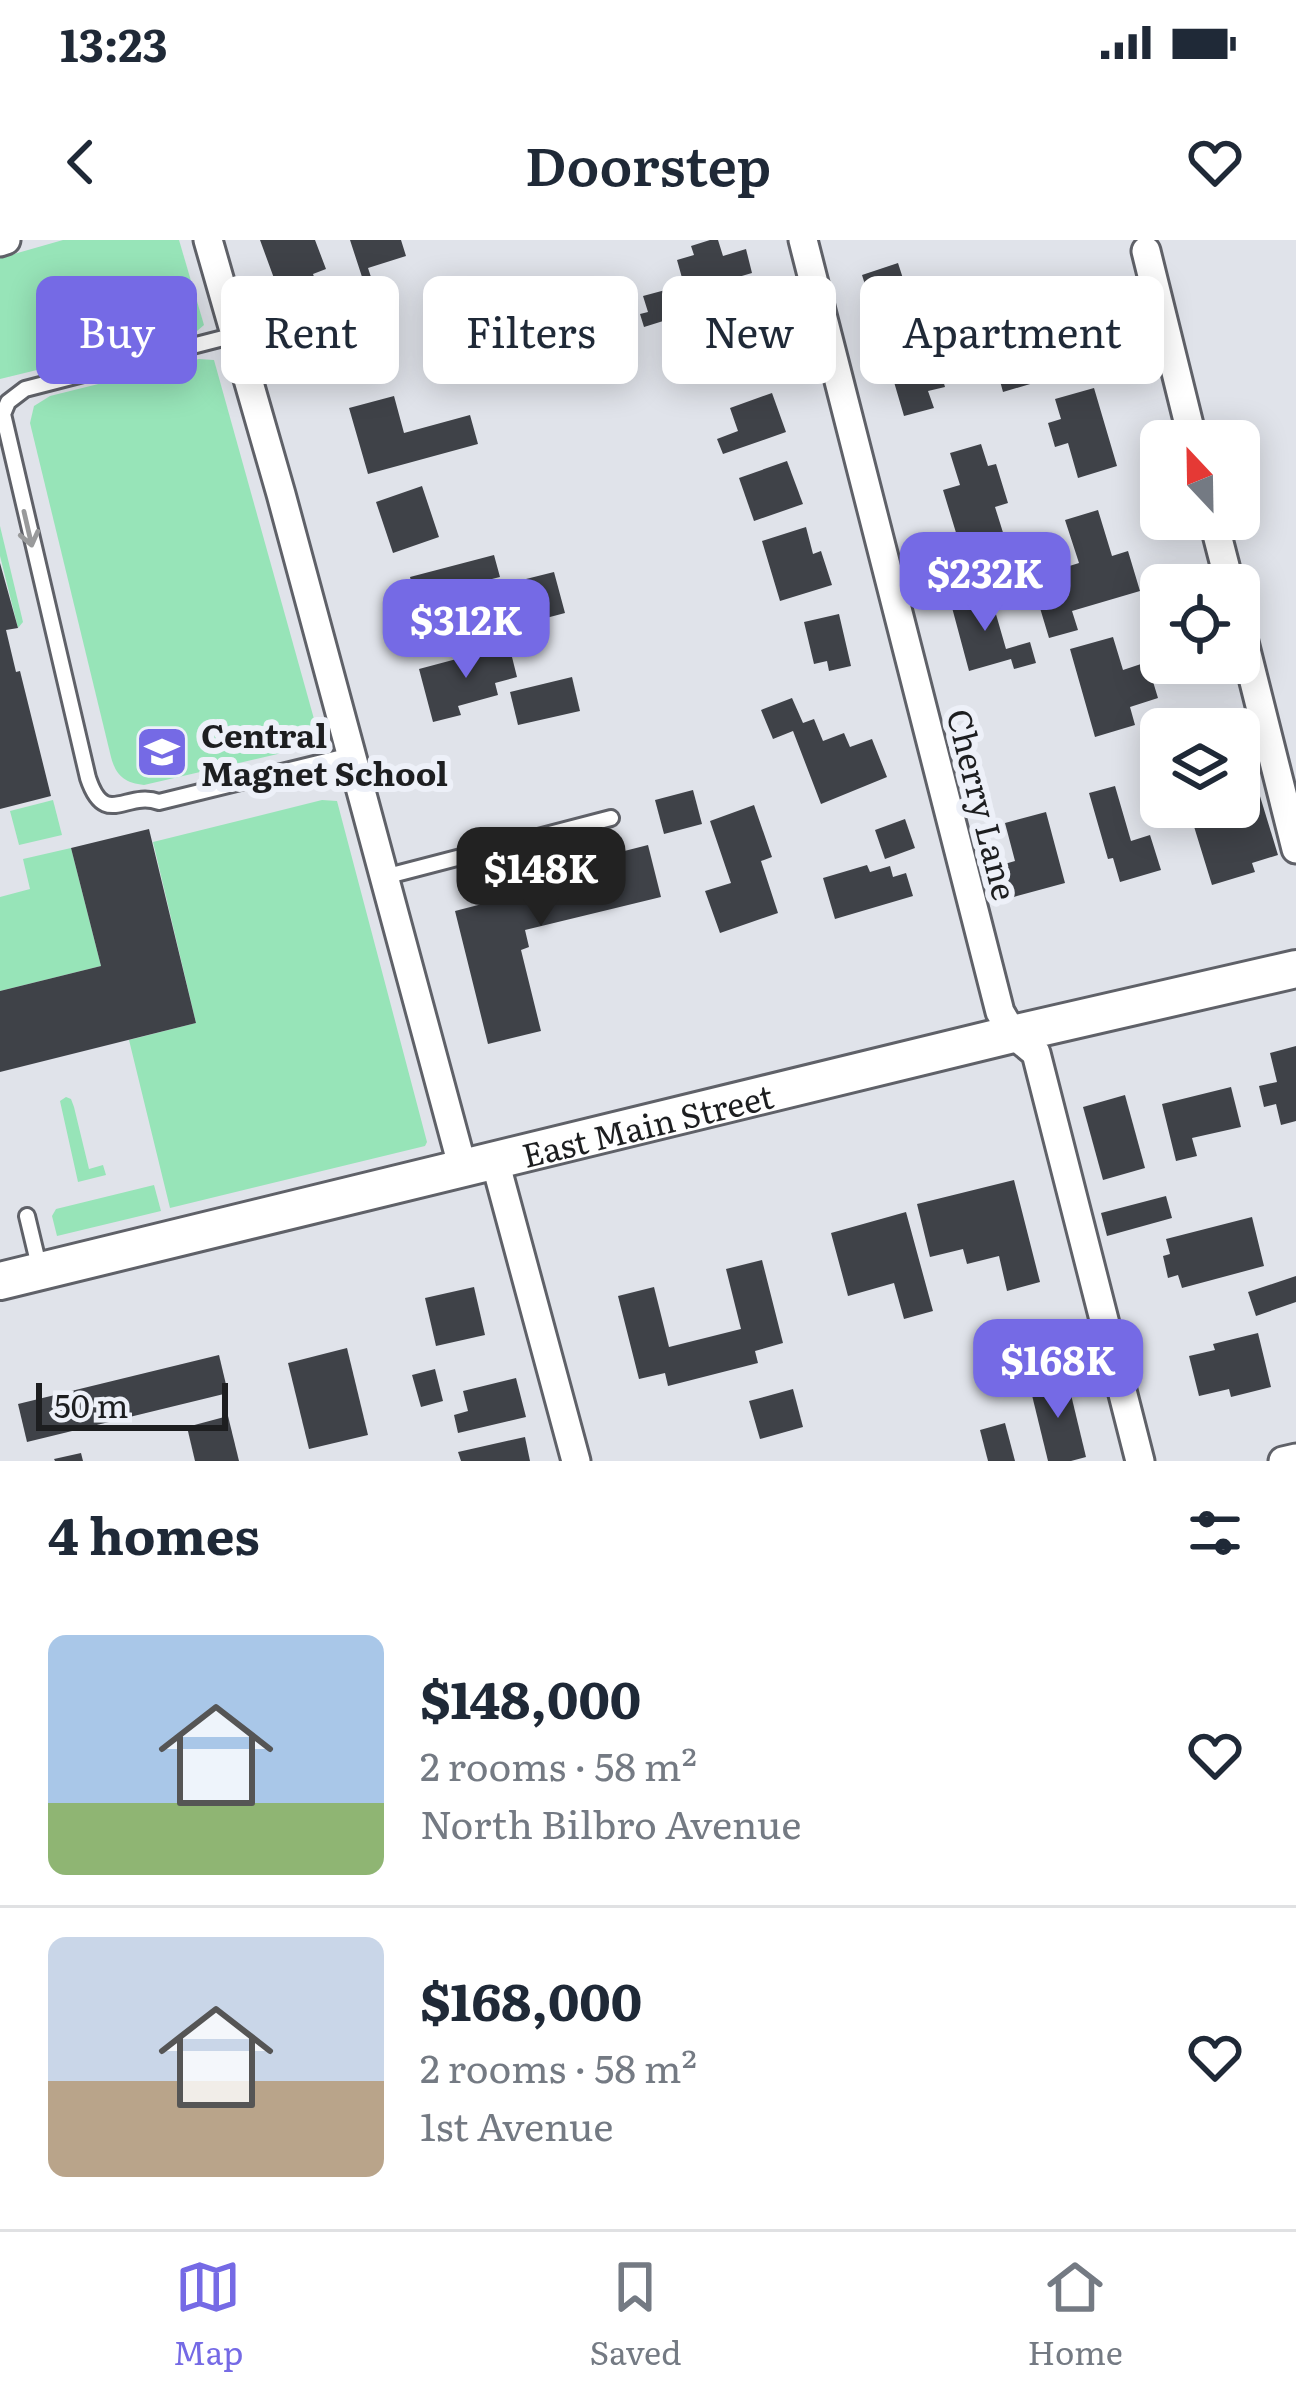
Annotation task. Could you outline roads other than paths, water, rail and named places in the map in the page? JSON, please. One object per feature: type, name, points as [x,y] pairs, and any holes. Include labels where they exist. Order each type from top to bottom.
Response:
[{"type":"street","points":[[208,240],[221,286]]},
{"type":"street","name":"Cherry Lane","points":[[803,240],[1000,1012],[1013,1034],[1036,1053],[1140,1461]]},
{"type":"street","points":[[1146,251],[1188,420]]},
{"type":"street","points":[[249,384],[384,877],[576,1461]]},
{"type":"street","points":[[1255,684],[1296,849]]},
{"type":"street","name":"East Main Street","points":[[0,1282],[1296,969]]},
{"type":"street","points":[[1283,1461],[1296,1458]]},
{"type":"lane","points":[[221,339],[26,388],[8,402],[2,414],[88,778],[96,798],[105,805],[149,798],[159,802],[351,755]]},
{"type":"lane","points":[[384,877],[611,818]]},
{"type":"lane","points":[[27,1216],[40,1271]]},
{"type":"place","name":"Central Magnet School","points":[[162,752]]}]
